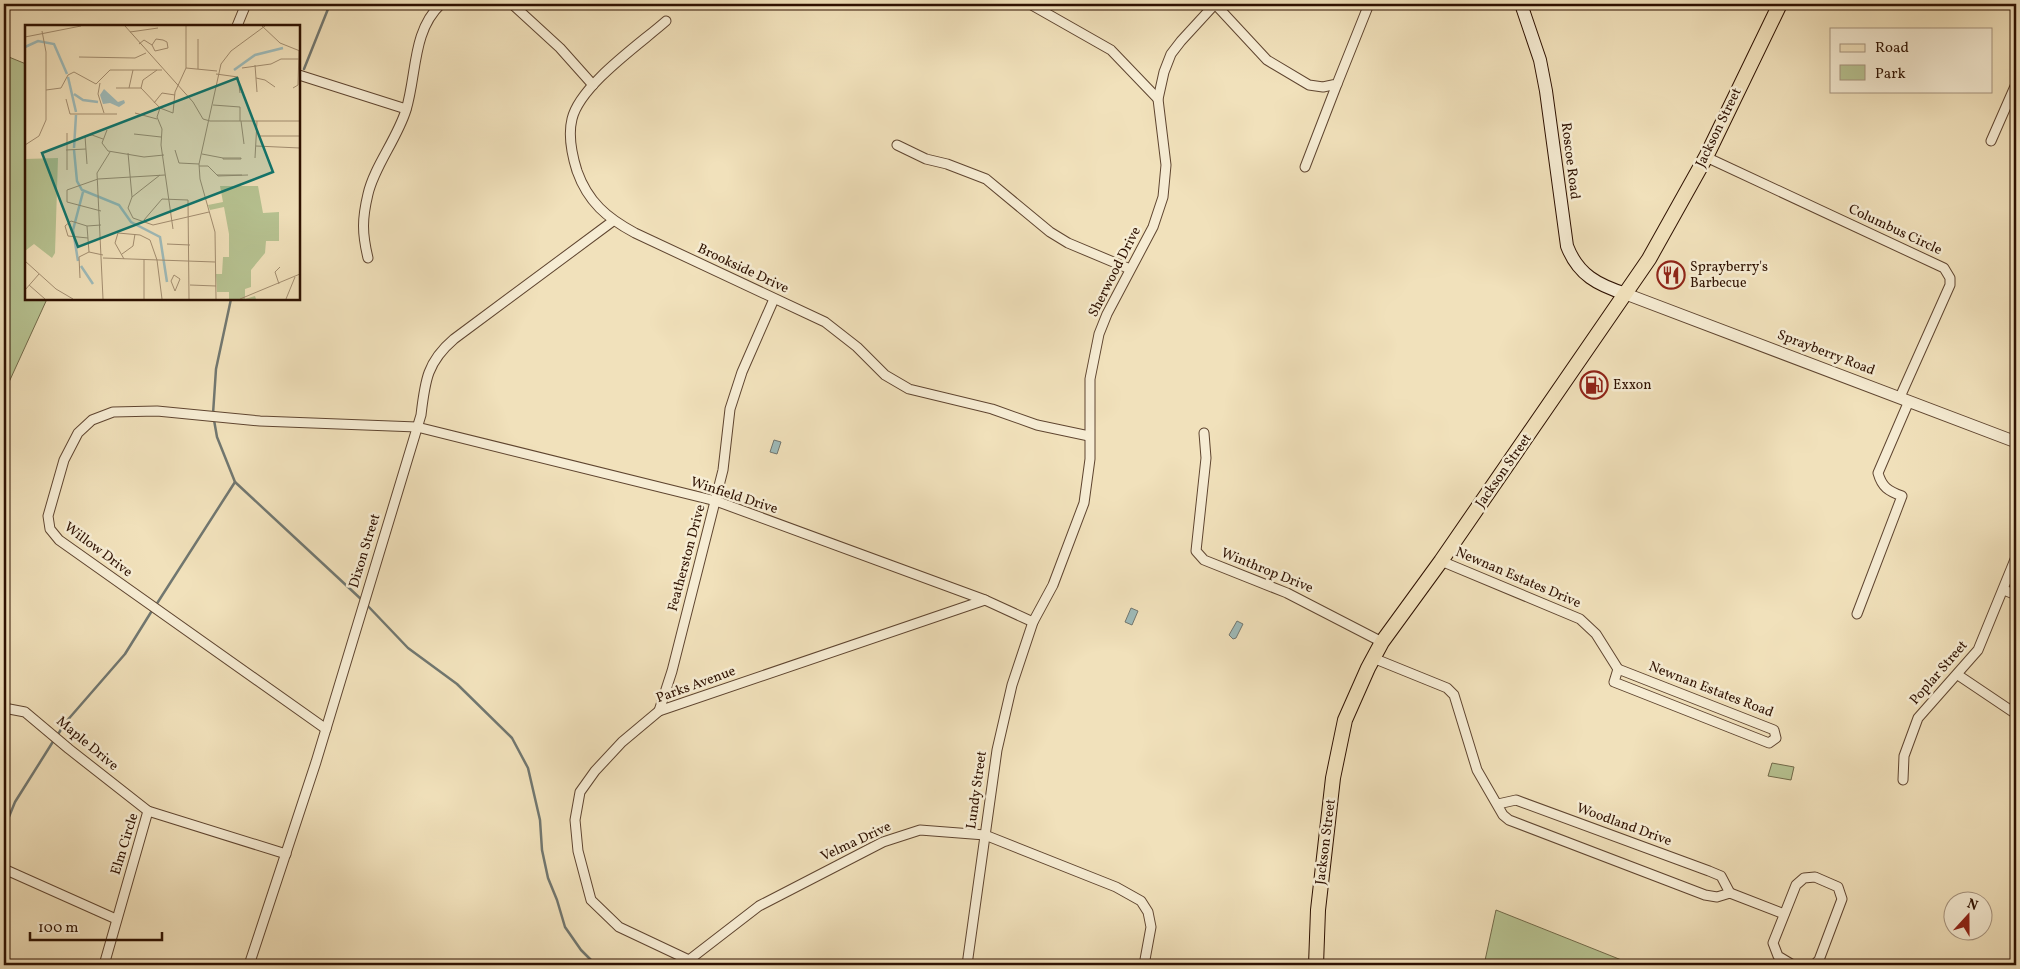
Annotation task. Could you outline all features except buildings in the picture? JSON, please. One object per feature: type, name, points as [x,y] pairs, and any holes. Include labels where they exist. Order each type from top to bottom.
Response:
[{"type":"main road","name":"Roscoe Road","points":[[1521,4],[1540,60],[1546,91],[1567,246],[1574,262],[1592,280],[1626,294]]},
{"type":"main road","name":"Jackson Street","points":[[1316,965],[1318,910],[1333,778],[1345,720],[1373,658],[1382,642],[1441,562],[1626,294],[1662,238],[1706,156],[1780,4]]},
{"type":"street","points":[[238,25],[246,4]]},
{"type":"street","points":[[368,258],[362,231],[368,192],[397,133],[406,109],[422,31],[430,14],[441,4]]},
{"type":"street","points":[[512,4],[560,48],[593,85]]},
{"type":"street","points":[[1030,4],[1111,50],[1158,99]]},
{"type":"street","points":[[1215,4],[1267,60],[1310,86],[1323,88],[1337,84]]},
{"type":"street","name":"Sherwood Drive","points":[[1033,622],[1053,585],[1084,503],[1090,459],[1088,436],[1090,379],[1099,334],[1130,269],[1153,227],[1163,197],[1166,165],[1158,99],[1171,54],[1191,28],[1215,4]]},
{"type":"street","points":[[1305,167],[1368,4]]},
{"type":"street","name":"Brookside Drive","points":[[666,21],[593,85],[572,117],[571,142],[583,186],[601,211],[613,221],[825,322],[857,347],[885,375],[908,389],[992,409],[1036,425],[1088,436]]},
{"type":"street","points":[[300,75],[406,109]]},
{"type":"street","points":[[1991,141],[2016,84]]},
{"type":"street","points":[[897,145],[926,158],[986,179],[1056,236],[1068,243],[1130,269]]},
{"type":"street","name":"Columbus Circle","points":[[1706,156],[1944,268],[1950,278],[1950,284],[1878,473],[1881,483],[1888,491],[1902,496],[1857,614]]},
{"type":"street","name":"Dixon Street","points":[[249,965],[326,729],[417,427],[429,370],[440,352],[613,221]]},
{"type":"street","name":"Sprayberry Road","points":[[1626,294],[2016,442]]},
{"type":"street","name":"Featherston Drive","points":[[659,711],[672,671],[724,470],[730,409],[742,372],[774,299]]},
{"type":"street","name":"Willow Drive","points":[[326,729],[59,540],[50,529],[48,516],[52,495],[64,460],[78,433],[92,420],[113,412],[157,411],[260,421],[417,427]]},
{"type":"street","name":"Winfield Drive","points":[[417,427],[716,501],[985,600],[1033,622]]},
{"type":"street","name":"Winthrop Drive","points":[[1204,433],[1206,458],[1196,551],[1204,560],[1287,593],[1382,642]]},
{"type":"street","name":"Poplar Street","points":[[1902,780],[1904,756],[1918,718],[1958,675],[1978,650],[2016,557]]},
{"type":"street","name":"Newnan Estates Drive","points":[[1441,562],[1580,619],[1596,634],[1618,669]]},
{"type":"street","points":[[2004,590],[2016,594]]},
{"type":"street","name":"Parks Avenue","points":[[690,963],[619,926],[591,900],[578,851],[575,820],[580,792],[595,771],[622,742],[659,711],[985,600]]},
{"type":"street","name":"Lundy Street","points":[[967,965],[996,750],[1012,686],[1033,622]]},
{"type":"street","points":[[1373,658],[1447,688],[1454,695],[1477,770],[1503,815],[1509,820],[1711,897],[1730,893],[1784,914]]},
{"type":"street","name":"Newnan Estates Road","points":[[1618,669],[1774,730],[1776,738],[1769,743],[1614,682],[1618,669]]},
{"type":"street","points":[[1958,675],[2016,714]]},
{"type":"street","name":"Maple Drive","points":[[4,708],[25,712],[148,811]]},
{"type":"street","name":"Woodland Drive","points":[[1498,804],[1516,800],[1709,870],[1721,876],[1730,893]]},
{"type":"street","name":"Elm Circle","points":[[104,965],[148,811],[286,854]]},
{"type":"street","name":"Velma Drive","points":[[690,963],[759,906],[883,842],[920,830],[985,835],[1116,887],[1141,901],[1148,912],[1150,923],[1149,947],[1144,965]]},
{"type":"street","points":[[4,869],[116,920]]},
{"type":"street","points":[[1793,965],[1781,960],[1774,948],[1784,914],[1796,885],[1804,878],[1821,879],[1833,884],[1840,891],[1842,899],[1819,960],[1814,965]]},
{"type":"green space","points":[[4,55],[25,64],[25,300],[47,300],[4,393]]},
{"type":"green space","points":[[1772,763],[1794,767],[1791,780],[1768,776]]},
{"type":"green space","points":[[1496,910],[1634,965],[1484,965]]},
{"type":"water","points":[[774,440],[781,442],[777,454],[770,452]]},
{"type":"water","points":[[1131,608],[1138,611],[1132,625],[1125,622]]},
{"type":"water","points":[[1237,621],[1243,624],[1236,638],[1233,639],[1229,635]]},
{"type":"waterway","points":[[304,69],[330,4]]},
{"type":"waterway","points":[[213,414],[216,369],[231,300]]},
{"type":"waterway","points":[[214,420],[217,437],[235,482],[362,600]]},
{"type":"waterway","points":[[156,605],[235,482]]},
{"type":"waterway","points":[[366,604],[408,648],[457,684],[512,738],[528,768],[540,820],[542,850],[548,878],[565,927],[581,950],[596,965]]},
{"type":"waterway","points":[[57,736],[65,723],[125,654],[153,609]]},
{"type":"waterway","points":[[4,829],[15,802],[54,740]]},
{"type":"place","name":"Sprayberry's Barbecue","points":[[1671,275]]},
{"type":"place","name":"Exxon","points":[[1594,385]]}]
